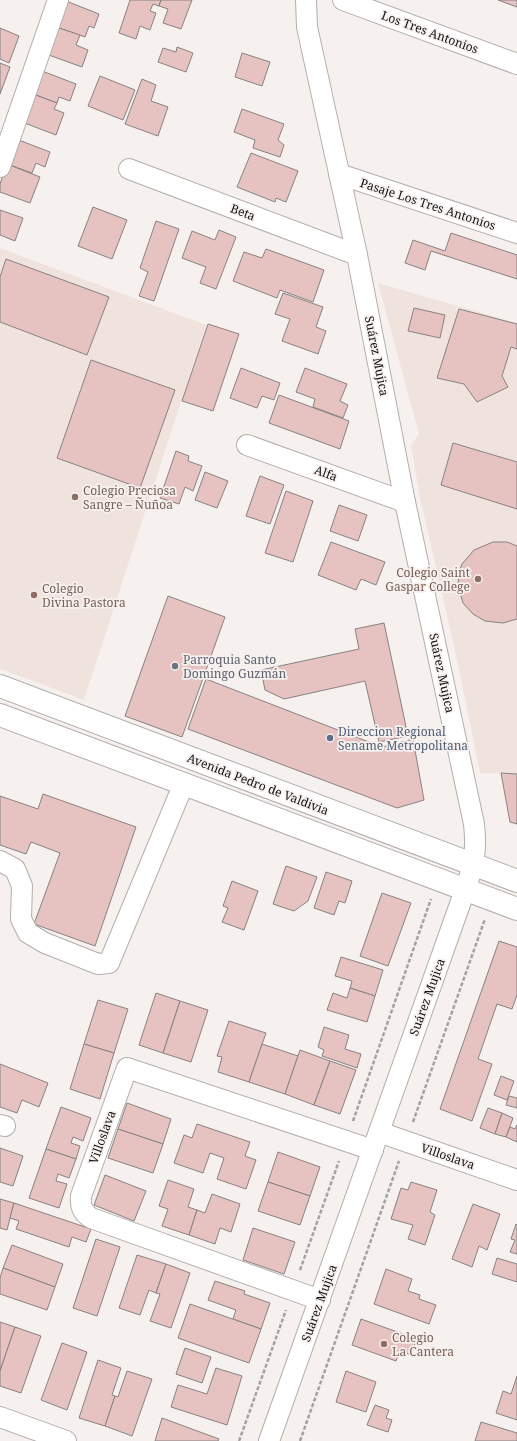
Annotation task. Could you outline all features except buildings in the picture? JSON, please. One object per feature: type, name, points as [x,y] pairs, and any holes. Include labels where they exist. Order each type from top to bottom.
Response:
[{"type":"main road","name":"Avenida Pedro de Valdivia","points":[[0,686],[517,881]]},
{"type":"main road","points":[[0,715],[517,909]]},
{"type":"street","points":[[0,167],[58,0]]},
{"type":"street","name":"Suárez Mujica","points":[[269,1441],[474,865],[476,848],[474,824],[405,502],[357,255],[307,27],[306,0]]},
{"type":"street","name":"Los Tres Antonios","points":[[343,0],[517,64]]},
{"type":"street","name":"Beta","points":[[129,169],[357,255]]},
{"type":"street","name":"Pasaje Los Tres Antonios","points":[[339,174],[517,233]]},
{"type":"street","name":"Alfa","points":[[247,445],[405,502]]},
{"type":"street","points":[[0,862],[15,869],[22,886],[21,919],[28,933],[45,944],[98,964],[109,963],[184,783]]},
{"type":"street","name":"Villoslava","points":[[320,1300],[91,1218],[85,1214],[81,1208],[81,1196],[127,1068],[346,1141],[376,1141],[517,1180]]},
{"type":"street","points":[[0,1418],[66,1441]]},
{"type":"path","points":[[239,1441],[433,894]]},
{"type":"shaded area","name":"Colegio Preciosa Sangre – Ñuñoa","points":[[0,248],[206,325],[84,700],[0,669]]},
{"type":"shaded area","name":"Colegio Saint Gaspar College","points":[[378,283],[517,323],[517,774],[480,773],[458,664],[419,493],[411,445],[419,434]]},
{"type":"place","name":"Colegio Preciosa Sangre – Ñuñoa","points":[[75,497]]},
{"type":"place","name":"Colegio Saint Gaspar College","points":[[478,579]]},
{"type":"place","name":"Colegio Divina Pastora","points":[[34,595]]},
{"type":"place","name":"Parroquia Santo Domingo Guzmán","points":[[175,666]]},
{"type":"place","name":"Direccion Regional Sename Metropolitana","points":[[330,738]]},
{"type":"place","name":"Colegio La Cantera","points":[[384,1344]]}]
